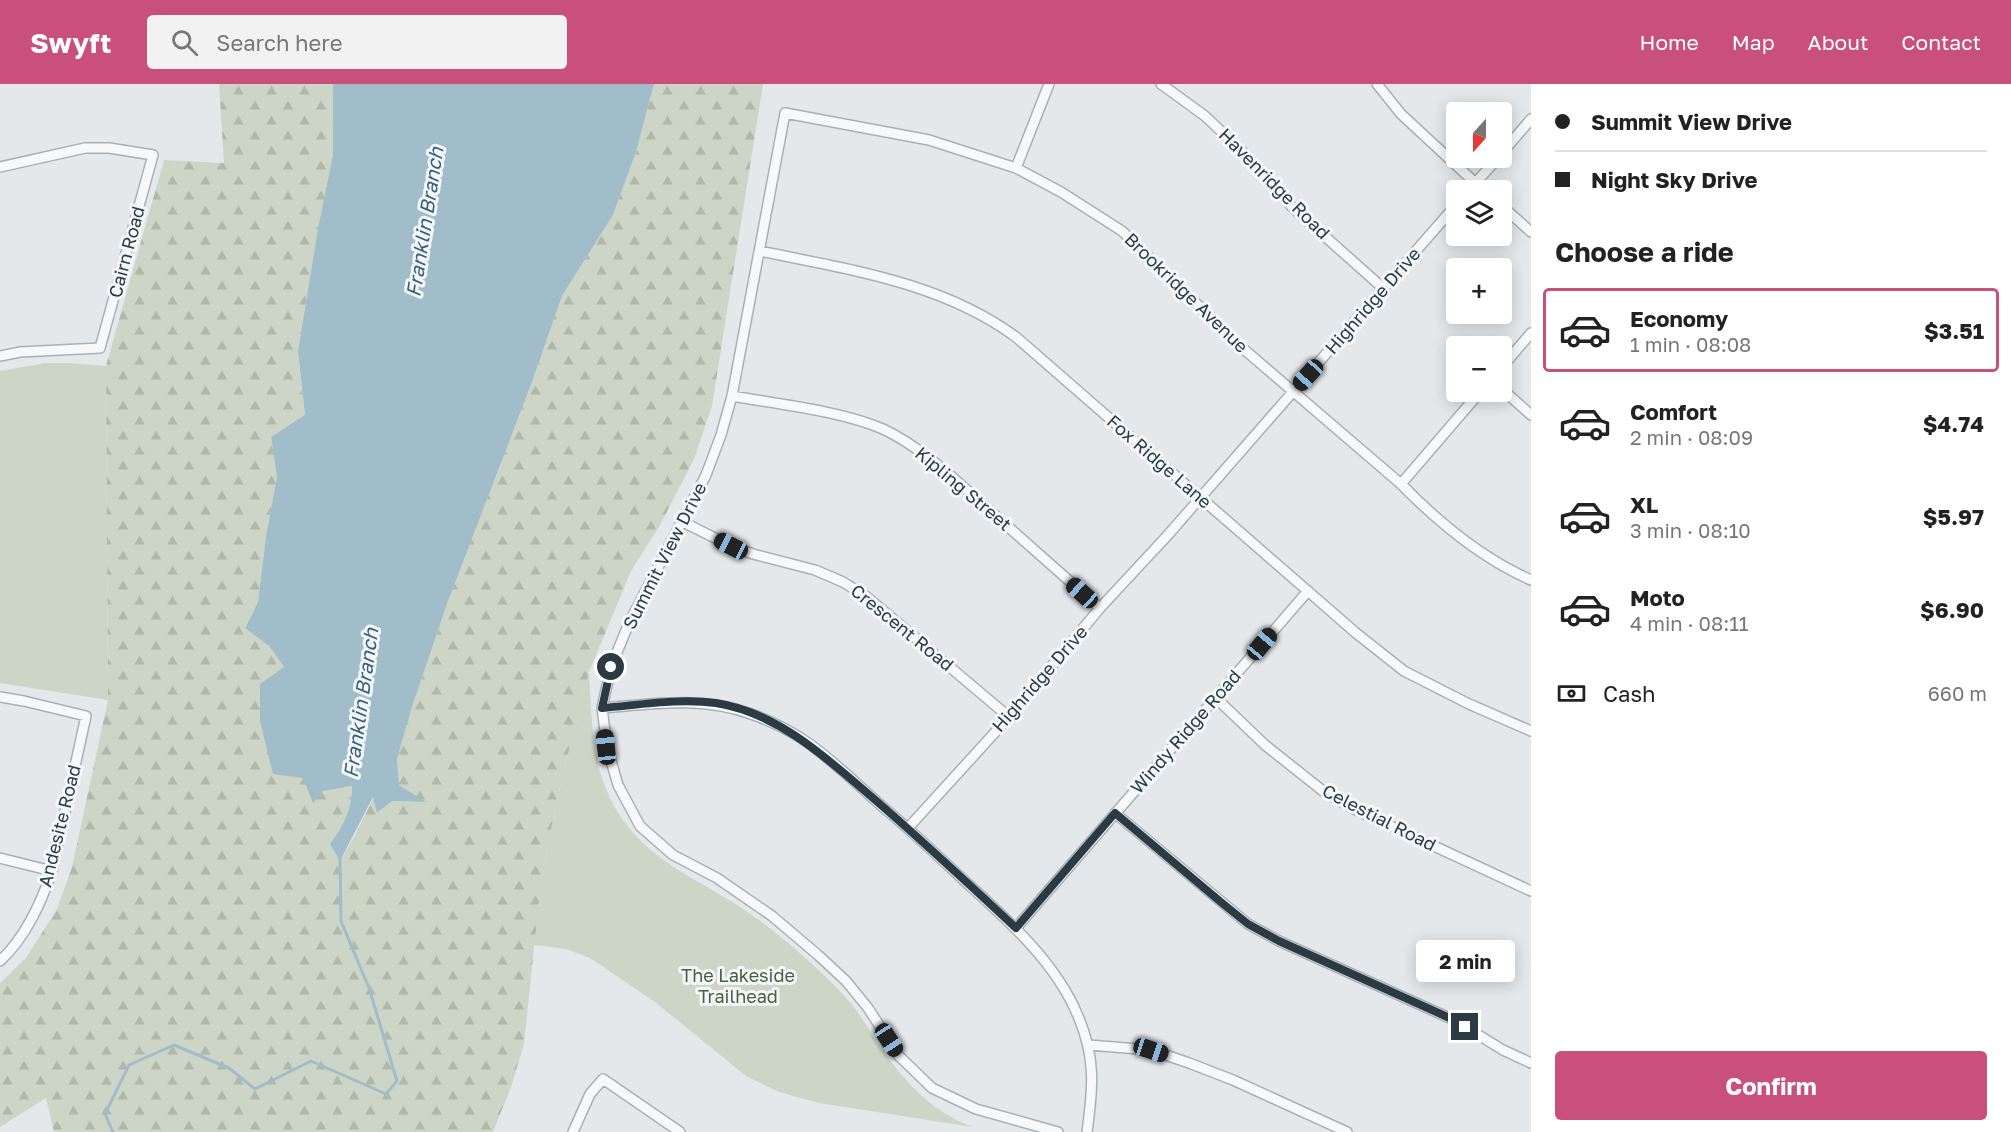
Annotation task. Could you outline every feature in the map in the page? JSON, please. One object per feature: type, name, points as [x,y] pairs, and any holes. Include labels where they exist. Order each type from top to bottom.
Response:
[{"type":"street","points":[[1016,168],[1049,84]]},
{"type":"street","name":"Havenridge Road","points":[[1161,84],[1205,116],[1243,152],[1293,208],[1384,289]]},
{"type":"street","points":[[1377,84],[1401,114],[1468,180]]},
{"type":"street","name":"Brookridge Avenue","points":[[785,113],[929,140],[1016,168],[1061,192],[1122,231],[1239,345],[1401,484],[1423,506],[1484,556],[1531,580]]},
{"type":"street","name":"Summit View Drive","points":[[785,113],[732,396],[721,435],[706,476],[628,623],[611,667],[602,708],[606,747],[618,785],[640,826],[673,855],[717,878],[772,916],[818,954],[846,981],[868,1008],[899,1056],[932,1088],[976,1110],[1026,1128],[1058,1132]]},
{"type":"street","points":[[1512,141],[1531,119]]},
{"type":"street","name":"Cairn Road","points":[[0,167],[84,148],[109,148],[153,155],[100,348],[20,352],[0,356]]},
{"type":"street","points":[[1512,215],[1531,232]]},
{"type":"street","name":"Highridge Drive","points":[[908,828],[1009,717],[1100,608],[1200,498],[1446,217]]},
{"type":"street","name":"Fox Ridge Lane","points":[[760,252],[881,276],[918,286],[992,319],[1016,337],[1356,633],[1404,671],[1468,704],[1531,731]]},
{"type":"street","points":[[1512,355],[1531,333]]},
{"type":"street","name":"Kipling Street","points":[[732,396],[858,421],[882,429],[908,443],[940,466],[1100,608]]},
{"type":"street","points":[[1512,398],[1531,415]]},
{"type":"street","points":[[1401,484],[1471,402]]},
{"type":"street","name":"Crescent Road","points":[[683,522],[731,546],[815,570],[843,582],[867,597],[1009,717]]},
{"type":"street","name":"Windy Ridge Road","points":[[1016,928],[1308,591]]},
{"type":"street","name":"Andesite Road","points":[[0,697],[24,700],[86,716],[52,871],[34,915],[18,940],[0,961]]},
{"type":"street","name":"Celestial Road","points":[[1216,698],[1265,745],[1323,792],[1354,809],[1531,891]]},
{"type":"street","points":[[602,708],[675,702],[717,703],[751,714],[811,745],[908,828],[1016,928],[1051,970],[1065,992],[1078,1015],[1089,1045],[1093,1092],[1087,1132]]},
{"type":"street","points":[[1115,813],[1248,924],[1279,941],[1454,1020],[1503,1050],[1531,1063]]},
{"type":"street","points":[[0,858],[52,871]]},
{"type":"street","points":[[1089,1045],[1151,1050],[1233,1080],[1347,1132]]},
{"type":"street","points":[[573,1132],[590,1094],[603,1079],[680,1132]]},
{"type":"green space","points":[[219,84],[333,84],[333,154],[318,228],[298,351],[305,416],[271,437],[277,477],[266,536],[258,602],[245,627],[269,646],[284,667],[303,778],[323,791],[352,786],[346,816],[330,844],[341,860],[374,796],[378,813],[391,801],[425,802],[399,785],[397,759],[412,707],[447,604],[532,382],[562,296],[613,215],[636,152],[654,84],[763,84],[712,406],[694,459],[660,525],[631,571],[589,672],[562,778],[542,872],[524,1044],[511,1087],[493,1132],[54,1132],[46,1098],[0,1127],[0,983],[26,958],[57,909],[72,867],[108,700],[106,366],[164,160],[224,163]]},
{"type":"green space","points":[[45,363],[106,366],[108,700],[0,683],[0,371]]},
{"type":"green space","name":"The Lakeside Trailhead","points":[[589,672],[593,730],[599,768],[612,803],[634,834],[660,857],[748,912],[794,948],[852,1004],[884,1052],[916,1091],[942,1111],[973,1127],[819,1103],[779,1092],[746,1076],[655,1002],[590,958],[566,949],[534,945],[542,872],[562,778]]},
{"type":"water","points":[[333,84],[654,84],[636,152],[613,215],[562,296],[532,382],[447,604],[412,707],[397,759],[399,785],[426,802],[392,801],[377,813],[373,797],[340,861],[330,844],[346,816],[351,802],[352,786],[323,791],[313,803],[303,778],[273,774],[260,721],[260,684],[284,667],[269,646],[245,628],[258,602],[266,536],[277,477],[271,437],[305,415],[298,351],[318,228],[333,154]]},
{"type":"waterway","name":"Franklin Branch","points":[[113,1132],[105,1114],[129,1065],[174,1045],[229,1068],[255,1089],[311,1061],[386,1094],[397,1081],[369,988],[341,921],[340,857]]},
{"type":"route","points":[[611,667],[602,708],[675,702],[717,703],[751,714],[811,745],[908,828],[1016,928],[1115,813],[1248,924],[1279,941],[1465,1027]]}]
